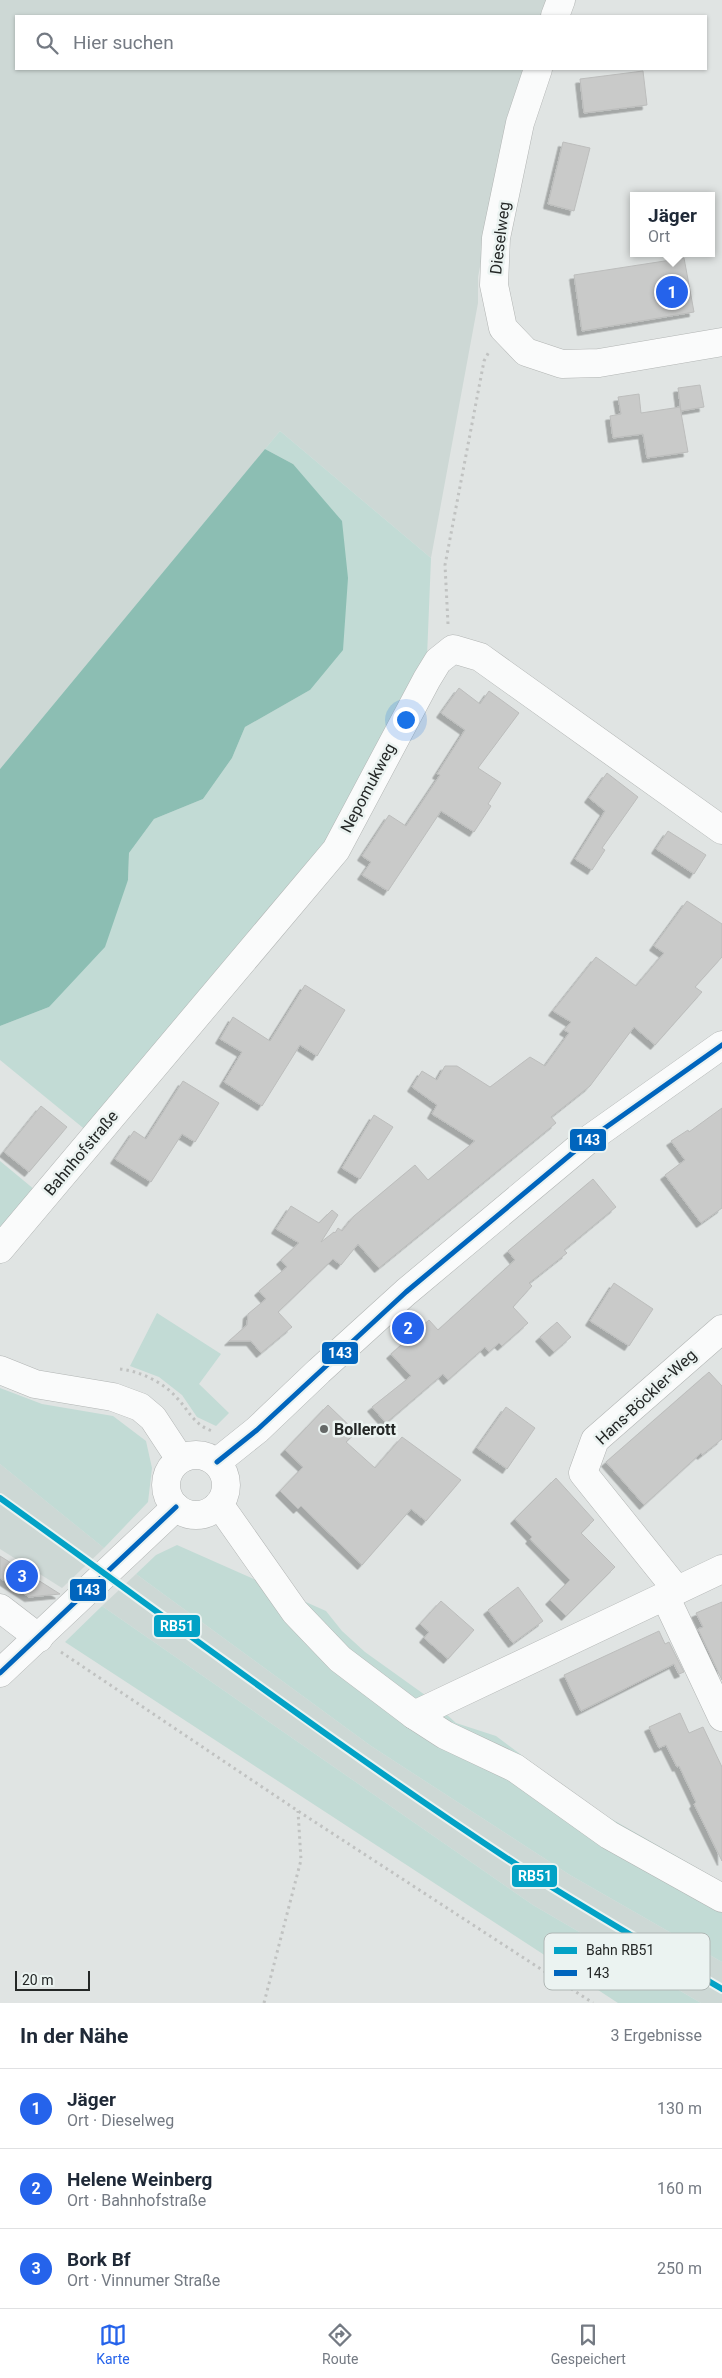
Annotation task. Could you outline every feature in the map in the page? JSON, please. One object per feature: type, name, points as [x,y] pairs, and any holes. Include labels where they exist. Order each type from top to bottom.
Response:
[{"type":"street","points":[[555,15],[561,0]]},
{"type":"street","name":"Dieselweg","points":[[503,328],[494,285],[496,238],[520,123],[538,70]]},
{"type":"street","points":[[503,328],[526,352],[562,364],[599,363],[722,342]]},
{"type":"street","points":[[453,649],[480,657],[722,830]]},
{"type":"street","name":"Nepomukweg","points":[[162,1057],[336,850],[427,679],[438,661],[453,649]]},
{"type":"street","points":[[217,1462],[257,1430],[318,1371],[406,1292],[588,1140],[722,1044]]},
{"type":"street","name":"Bahnhofstraße","points":[[0,1249],[162,1057]]},
{"type":"street","name":"Hans-Böckler-Weg","points":[[722,1329],[595,1440],[583,1473],[671,1593],[722,1717]]},
{"type":"street","points":[[0,1370],[35,1384],[113,1397],[140,1407],[153,1418],[180,1459]]},
{"type":"street","points":[[192,1454],[205,1456],[217,1462],[224,1472],[226,1483],[225,1494],[219,1504],[210,1512],[198,1515],[186,1513],[176,1507],[168,1496],[166,1482],[170,1469],[180,1459],[192,1454]]},
{"type":"street","points":[[219,1504],[295,1612],[340,1659],[414,1715],[445,1735],[516,1768],[610,1835],[722,1898]]},
{"type":"street","points":[[0,1673],[176,1507]]},
{"type":"street","points":[[414,1715],[722,1569]]},
{"type":"street","points":[[0,1608],[45,1632]]},
{"type":"path","points":[[453,649],[448,623],[445,565],[484,361],[503,328]]},
{"type":"path","points":[[45,1632],[298,1811],[544,1971]]},
{"type":"path","points":[[264,2003],[301,1860],[298,1811]]},
{"type":"path","points":[[573,1990],[593,2003]]},
{"type":"shaded area","points":[[0,0],[551,0],[546,15],[15,15],[15,70],[529,70],[496,185],[478,277],[478,303],[431,558],[280,431],[0,769]]},
{"type":"shaded area","points":[[280,431],[431,558],[427,657],[324,881],[93,1136],[0,1060],[0,1026],[49,1007],[128,880],[129,853],[154,819],[203,799],[232,758],[245,727],[310,690],[293,464],[265,449]]},
{"type":"shaded area","points":[[265,449],[293,464],[342,521],[348,578],[343,650],[310,690],[245,727],[232,758],[203,799],[154,819],[129,853],[128,880],[105,947],[49,1007],[0,1026],[0,769]]},
{"type":"shaded area","points":[[0,1161],[35,1190],[0,1251]]},
{"type":"shaded area","points":[[157,1313],[221,1354],[199,1384],[229,1413],[216,1426],[197,1417],[182,1395],[159,1377],[130,1366]]},
{"type":"shaded area","points":[[0,1388],[42,1404],[113,1416],[146,1441],[152,1468],[148,1502],[104,1548],[0,1464]]},
{"type":"shaded area","points":[[0,1464],[104,1548],[62,1588],[0,1549]]},
{"type":"shaded area","points":[[177,1545],[326,1611],[342,1631],[365,1652],[425,1695],[456,1723],[496,1736],[594,1809],[722,1882],[722,1962],[710,1955],[710,1933],[671,1933],[570,1875],[371,1746],[136,1574],[156,1555]]},
{"type":"shaded area","points":[[136,1574],[371,1746],[570,1875],[671,1933],[581,1933],[533,1905],[102,1606]]},
{"type":"shaded area","points":[[102,1606],[533,1905],[581,1933],[544,1933],[544,1955],[65,1642]]},
{"type":"shaded area","points":[[710,1955],[722,1962],[722,2003],[701,2003],[679,1990],[710,1990]]},
{"type":"shaded area","points":[[598,1990],[679,1990],[701,2003],[618,2003]]},
{"type":"building","points":[[643,71],[647,105],[584,113],[580,79]]},
{"type":"building","points":[[563,142],[590,148],[574,211],[548,204]]},
{"type":"building","points":[[684,258],[694,312],[582,331],[574,275]]},
{"type":"building","points":[[700,385],[704,407],[681,411],[678,388]]},
{"type":"building","points":[[639,394],[641,413],[680,407],[688,452],[647,458],[643,434],[613,438],[610,416],[621,414],[618,397]]},
{"type":"building","points":[[459,688],[480,704],[489,691],[519,713],[478,768],[501,783],[488,804],[491,806],[474,832],[441,811],[388,891],[362,875],[371,862],[362,856],[389,815],[406,826],[440,775],[437,774],[465,730],[441,713]]},
{"type":"building","points":[[607,773],[638,797],[602,848],[605,850],[592,870],[575,859],[605,811],[589,798]]},
{"type":"building","points":[[668,831],[706,855],[694,874],[656,849]]},
{"type":"building","points":[[687,901],[722,924],[722,957],[695,987],[702,992],[655,1045],[634,1027],[590,1086],[551,1117],[556,1123],[379,1268],[358,1244],[341,1265],[333,1259],[278,1312],[292,1327],[261,1353],[251,1341],[229,1341],[247,1325],[248,1314],[266,1299],[259,1291],[287,1267],[281,1260],[299,1243],[276,1229],[291,1206],[319,1223],[332,1210],[338,1215],[321,1242],[335,1233],[338,1228],[342,1231],[354,1216],[415,1165],[428,1180],[475,1141],[432,1114],[437,1105],[412,1087],[422,1071],[437,1080],[445,1066],[457,1066],[490,1087],[530,1057],[545,1066],[569,1033],[564,1030],[571,1022],[553,1011],[596,957],[636,986],[664,953],[654,946]]},
{"type":"building","points":[[305,985],[345,1010],[317,1056],[300,1045],[262,1106],[224,1082],[242,1052],[220,1039],[233,1017],[270,1041]]},
{"type":"building","points":[[183,1081],[219,1103],[195,1142],[182,1134],[151,1182],[115,1159],[134,1131],[146,1139]]},
{"type":"building","points":[[41,1106],[67,1127],[29,1172],[4,1152]]},
{"type":"building","points":[[722,1108],[722,1208],[701,1223],[665,1175],[685,1160],[671,1141],[688,1130],[689,1132]]},
{"type":"building","points":[[374,1115],[393,1127],[360,1179],[342,1168]]},
{"type":"building","points":[[593,1179],[616,1207],[564,1250],[567,1253],[529,1283],[532,1286],[513,1307],[528,1323],[502,1346],[499,1343],[489,1352],[485,1347],[448,1380],[443,1374],[386,1423],[372,1407],[411,1376],[391,1354],[429,1320],[438,1330],[515,1260],[508,1251]]},
{"type":"building","points":[[614,1283],[653,1309],[629,1346],[590,1321]]},
{"type":"building","points":[[557,1322],[571,1337],[554,1352],[540,1337]]},
{"type":"building","points":[[709,1372],[722,1386],[722,1439],[702,1455],[701,1453],[644,1505],[606,1462]]},
{"type":"building","points":[[328,1405],[356,1432],[346,1442],[375,1468],[402,1437],[461,1480],[426,1521],[411,1509],[362,1565],[301,1506],[298,1509],[280,1491],[303,1467],[285,1450]]},
{"type":"building","points":[[506,1407],[535,1428],[507,1469],[477,1448]]},
{"type":"building","points":[[556,1478],[594,1520],[581,1533],[615,1567],[566,1616],[550,1600],[570,1580],[530,1539],[532,1537],[515,1519]]},
{"type":"building","points":[[0,1556],[60,1594],[29,1597],[0,1578]]},
{"type":"building","points":[[518,1587],[543,1621],[513,1643],[488,1610]]},
{"type":"building","points":[[441,1601],[474,1630],[448,1659],[424,1638],[429,1632],[420,1624]]},
{"type":"building","points":[[722,1602],[722,1680],[698,1629],[703,1627],[696,1613]]},
{"type":"building","points":[[659,1631],[665,1644],[669,1642],[684,1672],[679,1674],[674,1664],[581,1711],[564,1675]]},
{"type":"building","points":[[680,1713],[689,1733],[703,1727],[722,1767],[722,1861],[694,1804],[696,1802],[679,1766],[677,1767],[666,1745],[659,1748],[649,1727]]},
{"type":"rail line","name":"RB51","points":[[0,1498],[398,1785],[557,1891],[628,1933]]},
{"type":"rail line","name":"RB51","points":[[710,1982],[722,1989]]},
{"type":"transit line","name":"143","points":[[217,1462],[257,1430],[406,1292],[588,1140],[722,1045]]},
{"type":"transit line","name":"143","points":[[0,1673],[176,1507]]},
{"type":"place","name":"Jäger","points":[[672,292]]},
{"type":"place","name":"Helene Weinberg","points":[[408,1328]]},
{"type":"place","name":"Bollerott","points":[[324,1429]]},
{"type":"place","name":"Bork Bf","points":[[22,1576]]}]
